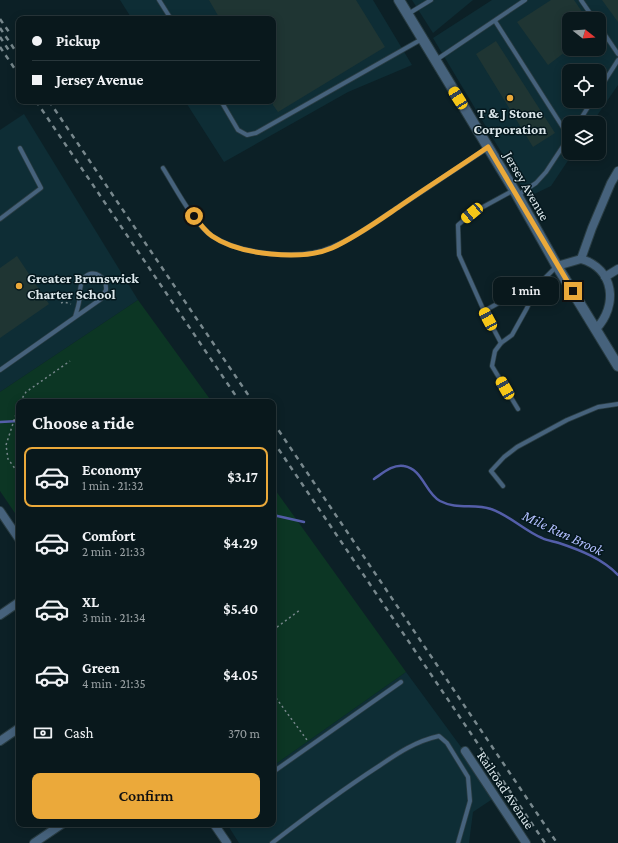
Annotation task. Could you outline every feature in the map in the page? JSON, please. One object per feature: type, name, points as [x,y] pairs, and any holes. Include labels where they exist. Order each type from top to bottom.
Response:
[{"type":"street","name":"Jersey Avenue","points":[[399,0],[516,193],[557,266],[618,366]]},
{"type":"street","points":[[581,259],[586,249],[592,228],[611,183],[618,171]]},
{"type":"street","points":[[557,266],[581,259],[596,266],[605,277],[611,290],[610,307],[605,318],[596,330]]},
{"type":"street","points":[[605,277],[618,268]]},
{"type":"street","points":[[0,511],[16,535]]},
{"type":"street","points":[[0,615],[16,604]]},
{"type":"street","points":[[0,741],[16,730]]},
{"type":"street","name":"Railroad Avenue","points":[[465,751],[526,843]]},
{"type":"street","points":[[34,843],[58,827]]},
{"type":"street","points":[[215,827],[222,841]]},
{"type":"lane","points":[[159,0],[169,16]]},
{"type":"lane","points":[[408,14],[431,0]]},
{"type":"lane","points":[[435,60],[525,0]]},
{"type":"lane","points":[[581,0],[589,12]]},
{"type":"lane","points":[[495,21],[562,126]]},
{"type":"lane","points":[[606,36],[618,54]]},
{"type":"lane","points":[[223,104],[238,130],[247,135],[256,133],[422,39]]},
{"type":"lane","points":[[606,79],[618,60]]},
{"type":"lane","points":[[163,168],[186,205],[202,227],[212,236],[238,248],[252,252],[273,255],[312,253],[332,248],[366,229],[488,147]]},
{"type":"lane","points":[[0,219],[41,188],[20,148]]},
{"type":"lane","points":[[501,343],[484,311],[459,255],[458,225],[472,213],[536,183],[546,172],[562,148]]},
{"type":"lane","points":[[518,409],[492,366],[495,351],[501,343],[512,335],[537,286],[557,266]]},
{"type":"lane","points":[[0,370],[74,318],[105,295],[107,286],[102,277],[93,274],[84,278],[80,286],[80,301],[74,318]]},
{"type":"lane","points":[[484,311],[519,292],[537,286]]},
{"type":"lane","points":[[503,486],[491,471],[513,450],[584,412],[598,407],[618,404]]},
{"type":"lane","points":[[276,770],[401,682]]},
{"type":"lane","points":[[272,843],[322,804],[411,745],[428,738],[439,736],[447,743],[468,777],[470,801],[458,843]]},
{"type":"path","points":[[61,303],[64,302],[71,304]]},
{"type":"path","points":[[22,399],[26,392],[70,361]]},
{"type":"path","points":[[16,414],[6,445],[7,454],[16,469]]},
{"type":"path","points":[[276,628],[300,610]]},
{"type":"path","points":[[276,698],[310,745]]},
{"type":"shaded area","points":[[120,0],[373,0],[412,65],[348,92],[224,162],[187,104],[276,104],[276,16],[130,16]]},
{"type":"shaded area","points":[[412,0],[473,0],[433,33]]},
{"type":"shaded area","points":[[492,0],[618,0],[618,85],[606,103],[606,64],[562,64],[562,108],[602,108],[597,116],[562,116],[562,160],[568,160],[551,186],[528,197],[433,38]]},
{"type":"shaded area","points":[[24,114],[138,300],[0,392],[0,130]]},
{"type":"shaded area","points":[[406,672],[497,796],[473,812],[469,843],[239,843],[229,827],[276,827],[276,764]]},
{"type":"green space","points":[[138,300],[210,399],[16,399],[16,515],[0,491],[0,392]]},
{"type":"green space","points":[[276,491],[406,672],[276,764]]},
{"type":"building","points":[[209,0],[356,0],[385,47],[278,112],[273,105],[276,104],[276,16],[218,16]]},
{"type":"building","points":[[551,0],[574,0],[582,12],[562,12],[562,54],[548,65],[517,22]]},
{"type":"building","points":[[602,0],[618,0],[618,22]]},
{"type":"building","points":[[496,41],[555,133],[533,147],[476,54]]},
{"type":"building","name":"Greater Brunswick Charter School","points":[[17,256],[49,304],[0,338],[0,268]]},
{"type":"waterway","name":"Mile Run Brook","points":[[0,422],[16,421]]},
{"type":"waterway","name":"Mile Run Brook","points":[[374,479],[396,466],[410,468],[420,476],[431,493],[440,501],[446,504],[459,506],[479,506],[491,509],[544,539],[557,542],[591,556],[605,564],[618,575]]},
{"type":"waterway","name":"Mile Run Brook","points":[[276,516],[304,522]]},
{"type":"railway","points":[[0,19],[9,32]]},
{"type":"railway","points":[[0,28],[16,52]]},
{"type":"railway","points":[[0,37],[10,52]]},
{"type":"railway","points":[[0,47],[16,71]]},
{"type":"railway","points":[[38,104],[238,399]]},
{"type":"railway","points":[[51,104],[251,399]]},
{"type":"railway","points":[[276,426],[557,843]]},
{"type":"railway","points":[[276,445],[545,843]]},
{"type":"place","name":"T & J Stone Corporation","points":[[510,98]]},
{"type":"place","name":"Greater Brunswick Charter School","points":[[19,286]]},
{"type":"route","points":[[194,216],[202,227],[212,236],[238,248],[273,255],[312,253],[332,248],[366,229],[488,147],[518,195],[557,266],[573,291]]}]
